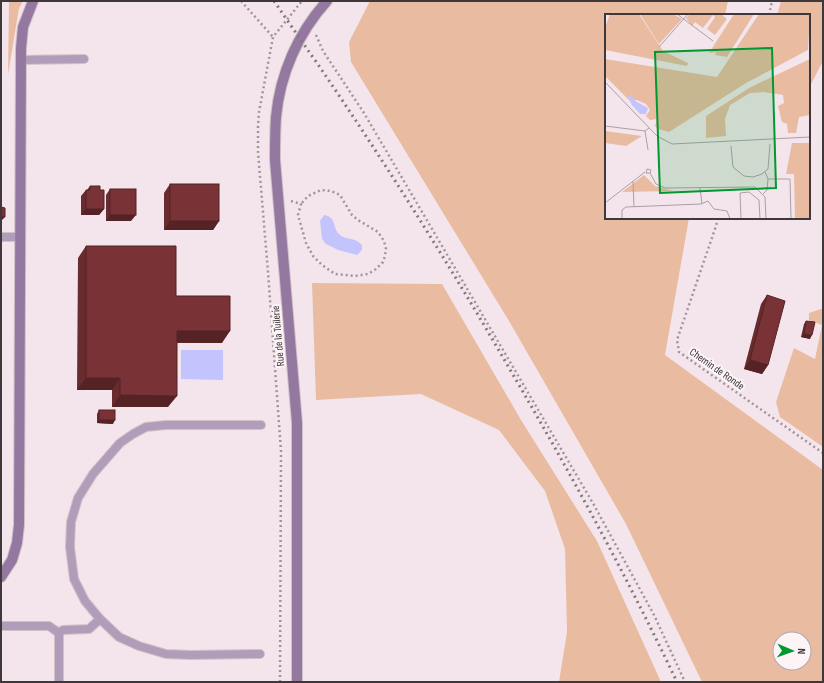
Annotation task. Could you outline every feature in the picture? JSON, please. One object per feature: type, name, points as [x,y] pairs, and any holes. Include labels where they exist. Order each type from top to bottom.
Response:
[{"type":"street","points":[[1,577],[12,560],[17,542],[19,525],[21,48],[23,27],[33,1]]},
{"type":"street","name":"Rue de la Tuilerie","points":[[297,682],[297,423],[275,160],[275,136],[279,96],[290,60],[310,22],[327,1]]},
{"type":"lane","points":[[21,60],[84,59]]},
{"type":"lane","points":[[1,237],[20,237]]},
{"type":"lane","points":[[260,654],[166,654],[139,646],[118,637],[100,619],[86,601],[74,579],[70,547],[71,522],[78,498],[93,474],[120,443],[133,434],[146,427],[166,425],[262,425]]},
{"type":"lane","points":[[59,633],[63,630],[89,629],[100,619]]},
{"type":"lane","points":[[1,626],[49,626],[59,633]]},
{"type":"lane","points":[[59,633],[60,682]]},
{"type":"path","points":[[241,1],[273,37]]},
{"type":"path","name":"Rue de la Tuilerie","points":[[280,682],[281,451],[258,152],[259,112],[273,37],[302,1]]},
{"type":"path","points":[[769,14],[772,1]]},
{"type":"path","points":[[310,22],[323,51],[364,113],[594,505],[654,615],[685,682]]},
{"type":"path","points":[[321,190],[331,191],[340,195],[352,215],[378,232],[384,241],[386,249],[383,262],[376,270],[368,274],[355,276],[335,274],[322,265],[313,256],[306,243],[298,214],[301,204],[308,196],[321,190]]},
{"type":"path","points":[[279,197],[301,204]]},
{"type":"path","name":"Chemin de Ronde","points":[[718,219],[714,234],[676,340],[678,352],[823,453]]},
{"type":"shaded area","points":[[9,1],[23,1],[19,8],[8,75]]},
{"type":"shaded area","points":[[370,1],[728,1],[725,14],[605,14],[605,219],[689,219],[665,355],[823,470],[823,682],[702,682],[626,524],[509,321],[351,62],[349,42]]},
{"type":"shaded area","points":[[781,1],[823,1],[823,61],[810,86],[810,14],[777,14]]},
{"type":"shaded area","points":[[312,283],[442,284],[521,420],[597,541],[661,682],[559,682],[567,632],[565,549],[545,491],[499,430],[421,394],[316,400]]},
{"type":"shaded area","points":[[821,309],[823,310],[823,447],[780,417],[776,402],[794,348],[815,359],[822,325],[809,320],[809,313]]},
{"type":"water","points":[[324,215],[333,220],[337,231],[341,236],[357,241],[362,245],[362,250],[357,255],[338,250],[326,244],[322,239],[320,221]]},
{"type":"water","points":[[181,350],[223,350],[223,380],[181,379]]},
{"type":"building","points":[[170,184],[219,184],[219,221],[170,221]]},
{"type":"building","points":[[90,186],[100,186],[100,190],[104,190],[104,209],[86,209],[86,190],[90,190]]},
{"type":"building","points":[[110,189],[136,189],[136,215],[110,215]]},
{"type":"building","points":[[1,207],[5,208],[5,217],[1,216]]},
{"type":"building","points":[[86,246],[176,246],[176,296],[230,296],[230,331],[177,331],[177,396],[120,395],[120,378],[86,378]]},
{"type":"building","points":[[767,295],[785,301],[768,365],[750,360]]},
{"type":"building","points":[[806,321],[815,322],[812,335],[804,334]]},
{"type":"building","points":[[99,410],[115,410],[115,420],[99,420]]},
{"type":"railway","points":[[274,1],[343,101],[393,178],[489,333],[556,449],[598,526],[677,682]]}]
